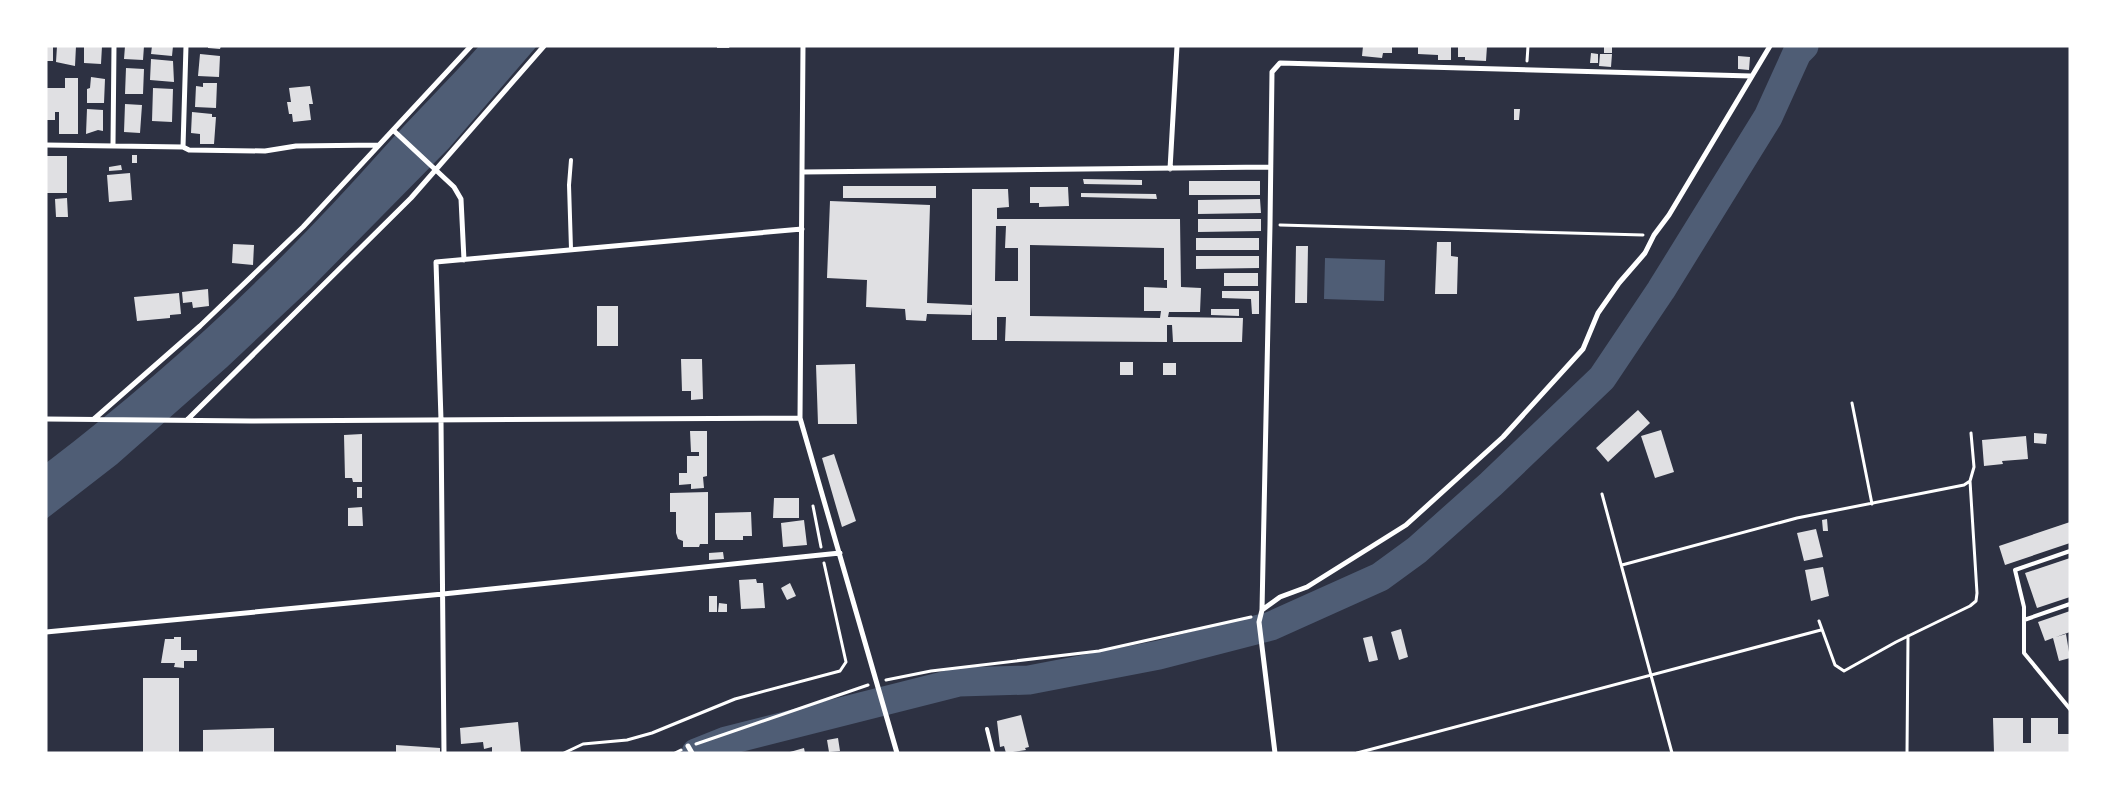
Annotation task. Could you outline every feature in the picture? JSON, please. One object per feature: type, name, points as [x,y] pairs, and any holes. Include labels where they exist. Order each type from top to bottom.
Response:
[{"type":"street","points":[[114,46],[114,144]]},
{"type":"street","points":[[183,147],[186,46]]},
{"type":"street","points":[[94,420],[260,269],[342,187],[378,145],[470,46]]},
{"type":"street","points":[[184,420],[362,248],[435,171],[544,46]]},
{"type":"street","points":[[803,46],[800,418],[897,753]]},
{"type":"street","points":[[1170,169],[1177,46]]},
{"type":"street","points":[[1262,610],[1280,598],[1307,587],[1406,525],[1504,437],[1583,349],[1598,313],[1619,283],[1645,253],[1654,235],[1669,215],[1770,46]]},
{"type":"street","points":[[1275,753],[1259,622],[1262,610],[1272,72],[1280,63],[1751,76]]},
{"type":"street","points":[[393,130],[454,187],[461,199],[464,260]]},
{"type":"street","points":[[46,145],[114,144],[183,147],[189,150],[265,151],[296,146],[378,145]]},
{"type":"street","points":[[803,172],[1269,167]]},
{"type":"street","points":[[444,753],[441,420],[436,262],[802,229]]},
{"type":"street","points":[[46,419],[441,420],[800,418]]},
{"type":"street","points":[[46,632],[840,553]]},
{"type":"street","points":[[688,746],[692,753]]},
{"type":"lane","points":[[571,160],[569,186],[571,249]]},
{"type":"lane","points":[[2070,551],[2015,570],[2024,607],[2024,653],[2070,709]]},
{"type":"lane","points":[[2024,620],[2070,604]]},
{"type":"lane","points":[[986,728],[993,753]]},
{"type":"path","points":[[1526,69],[1528,46]]},
{"type":"path","points":[[1270,225],[1654,235]]},
{"type":"path","points":[[1852,404],[1872,504]]},
{"type":"path","points":[[1819,621],[1835,665],[1844,671],[1908,636],[1967,608],[1976,601],[1970,481],[1974,467],[1971,433]]},
{"type":"path","points":[[1622,565],[1797,518],[1964,485],[1970,481]]},
{"type":"path","points":[[1602,494],[1672,753]]},
{"type":"path","points":[[564,753],[583,744],[635,738],[735,699],[840,671],[846,662],[812,502]]},
{"type":"path","points":[[688,746],[878,682],[931,671],[1099,651],[1214,627],[1251,617],[1262,610]]},
{"type":"path","points":[[1356,753],[1821,630]]},
{"type":"path","points":[[1907,753],[1908,636]]},
{"type":"water","points":[[479,46],[537,46],[449,148],[311,288],[227,367],[117,464],[46,519],[46,463],[179,354],[262,276],[342,194]]},
{"type":"water","points":[[1325,258],[1385,260],[1384,301],[1324,299]]},
{"type":"building","points":[[46,46],[53,46],[53,61],[46,61]]},
{"type":"building","points":[[57,46],[76,46],[75,66],[56,62]]},
{"type":"building","points":[[84,46],[102,46],[101,64],[84,63]]},
{"type":"building","points":[[125,46],[144,46],[143,60],[124,59]]},
{"type":"building","points":[[152,46],[173,46],[172,56],[151,54]]},
{"type":"building","points":[[208,46],[221,46],[220,49],[208,48]]},
{"type":"building","points":[[717,46],[730,46],[729,48],[717,48]]},
{"type":"building","points":[[1363,46],[1392,46],[1392,53],[1383,53],[1382,58],[1362,56]]},
{"type":"building","points":[[1418,46],[1451,46],[1451,60],[1438,60],[1438,55],[1418,54]]},
{"type":"building","points":[[1458,46],[1487,46],[1486,61],[1465,60],[1465,57],[1458,57]]},
{"type":"building","points":[[1604,46],[1612,47],[1612,53],[1604,53]]},
{"type":"building","points":[[1591,53],[1598,54],[1598,63],[1590,63]]},
{"type":"building","points":[[200,54],[220,56],[219,77],[198,76]]},
{"type":"building","points":[[1600,54],[1612,54],[1611,67],[1599,66]]},
{"type":"building","points":[[1738,56],[1750,57],[1749,70],[1738,69]]},
{"type":"building","points":[[151,59],[173,61],[174,82],[150,80]]},
{"type":"building","points":[[126,68],[144,69],[143,94],[125,94]]},
{"type":"building","points":[[91,77],[105,79],[104,103],[87,103],[87,89],[90,88]]},
{"type":"building","points":[[65,78],[78,78],[78,134],[59,134],[59,112],[55,112],[55,120],[46,120],[47,88],[65,88]]},
{"type":"building","points":[[203,83],[217,83],[216,108],[195,107],[196,86],[203,87]]},
{"type":"building","points":[[310,86],[313,104],[309,104],[311,120],[293,122],[292,114],[289,114],[287,102],[291,102],[289,88]]},
{"type":"building","points":[[153,88],[173,89],[172,122],[152,121]]},
{"type":"building","points":[[125,104],[142,105],[140,133],[124,132]]},
{"type":"building","points":[[87,109],[103,110],[103,131],[98,130],[86,134]]},
{"type":"building","points":[[1514,109],[1520,109],[1519,120],[1514,120]]},
{"type":"building","points":[[192,112],[212,114],[212,117],[216,117],[214,144],[200,144],[200,134],[191,133]]},
{"type":"building","points":[[132,155],[137,155],[137,163],[132,163]]},
{"type":"building","points":[[46,156],[67,156],[67,193],[46,193]]},
{"type":"building","points":[[121,165],[122,170],[109,171],[109,167]]},
{"type":"building","points":[[130,173],[132,200],[109,202],[107,175]]},
{"type":"building","points":[[1083,179],[1142,180],[1142,185],[1084,184]]},
{"type":"building","points":[[1189,181],[1260,181],[1260,195],[1189,195]]},
{"type":"building","points":[[843,186],[936,186],[936,198],[843,198]]},
{"type":"building","points":[[1030,187],[1068,187],[1069,206],[1039,207],[1039,203],[1030,203]]},
{"type":"building","points":[[972,189],[1008,189],[1009,207],[997,208],[997,219],[1180,219],[1181,287],[1201,288],[1200,312],[1169,312],[1168,317],[1243,318],[1242,342],[1173,342],[1172,325],[1167,325],[1167,342],[1005,341],[1006,317],[997,317],[997,340],[972,340],[972,307],[971,315],[927,314],[926,321],[906,320],[905,309],[866,307],[867,280],[827,278],[830,201],[930,205],[927,303],[972,305]],"holes":[[[996,226],[1006,226],[1005,248],[1018,248],[1018,281],[995,281]],[[1030,245],[1164,248],[1164,280],[1167,280],[1167,288],[1144,287],[1144,311],[1161,311],[1160,318],[1030,316]]]},
{"type":"building","points":[[1081,193],[1156,194],[1157,199],[1081,197]]},
{"type":"building","points":[[67,198],[68,217],[56,217],[55,199]]},
{"type":"building","points":[[1260,199],[1261,213],[1198,214],[1198,200]]},
{"type":"building","points":[[1198,219],[1261,219],[1261,231],[1198,232]]},
{"type":"building","points":[[1196,238],[1259,238],[1259,250],[1196,250]]},
{"type":"building","points":[[1437,242],[1451,242],[1451,256],[1458,257],[1457,294],[1435,294]]},
{"type":"building","points":[[233,244],[254,245],[253,265],[232,263]]},
{"type":"building","points":[[1296,246],[1308,246],[1307,303],[1295,303]]},
{"type":"building","points":[[1196,256],[1259,256],[1259,268],[1196,269]]},
{"type":"building","points":[[1224,273],[1258,273],[1258,286],[1224,286]]},
{"type":"building","points":[[208,289],[209,306],[193,308],[192,302],[183,303],[182,292]]},
{"type":"building","points":[[1222,291],[1259,291],[1259,314],[1252,314],[1251,299],[1222,298]]},
{"type":"building","points":[[179,293],[181,314],[170,315],[170,318],[137,321],[134,297]]},
{"type":"building","points":[[597,306],[618,306],[618,346],[597,346]]},
{"type":"building","points":[[1211,309],[1239,309],[1239,316],[1211,315]]},
{"type":"building","points":[[681,359],[702,359],[703,399],[691,400],[691,391],[682,391]]},
{"type":"building","points":[[1120,362],[1133,362],[1133,375],[1120,375]]},
{"type":"building","points":[[1163,363],[1176,363],[1176,375],[1163,375]]},
{"type":"building","points":[[855,364],[857,424],[818,424],[816,365]]},
{"type":"building","points":[[1638,410],[1650,423],[1608,462],[1596,448]]},
{"type":"building","points":[[1661,430],[1674,472],[1655,478],[1641,436]]},
{"type":"building","points":[[690,431],[707,431],[707,476],[703,477],[704,488],[691,489],[691,484],[679,485],[679,473],[687,473],[687,456],[699,456],[699,452],[691,452]]},
{"type":"building","points":[[2034,433],[2047,434],[2046,444],[2034,443]]},
{"type":"building","points":[[362,434],[362,482],[353,482],[352,478],[345,478],[344,435]]},
{"type":"building","points":[[2026,436],[2028,459],[2002,461],[2003,464],[1984,466],[1982,440]]},
{"type":"building","points":[[834,454],[856,521],[842,527],[822,458]]},
{"type":"building","points":[[357,487],[362,487],[362,498],[357,498]]},
{"type":"building","points":[[708,492],[708,544],[700,544],[699,547],[683,547],[683,541],[678,539],[676,533],[676,512],[670,512],[670,493]]},
{"type":"building","points":[[774,498],[799,498],[799,518],[773,518]]},
{"type":"building","points":[[362,507],[363,526],[348,526],[348,508]]},
{"type":"building","points":[[751,512],[752,536],[743,536],[743,540],[715,540],[715,513]]},
{"type":"building","points":[[1827,519],[1828,531],[1823,531],[1822,520]]},
{"type":"building","points":[[804,520],[807,545],[783,547],[781,523]]},
{"type":"building","points":[[2070,522],[2070,543],[2005,565],[1999,546]]},
{"type":"building","points":[[1816,529],[1823,557],[1804,561],[1797,533]]},
{"type":"building","points":[[723,552],[724,559],[709,560],[709,553]]},
{"type":"building","points":[[2070,558],[2070,597],[2037,608],[2025,573]]},
{"type":"building","points":[[1823,567],[1829,596],[1811,601],[1805,570]]},
{"type":"building","points":[[756,579],[757,583],[763,583],[765,608],[741,609],[739,580]]},
{"type":"building","points":[[790,583],[796,596],[787,600],[781,588]]},
{"type":"building","points":[[709,596],[717,596],[717,612],[709,612]]},
{"type":"building","points":[[719,603],[727,604],[727,612],[718,612]]},
{"type":"building","points":[[2070,611],[2070,632],[2056,637],[2066,634],[2070,658],[2059,661],[2053,638],[2045,641],[2038,622]]},
{"type":"building","points":[[1401,629],[1408,657],[1399,660],[1391,632]]},
{"type":"building","points":[[1372,636],[1378,660],[1369,662],[1363,638]]},
{"type":"building","points":[[174,637],[181,637],[181,650],[197,650],[197,661],[184,661],[184,668],[174,667],[175,663],[161,663],[165,639],[174,639]]},
{"type":"building","points":[[143,678],[179,678],[179,752],[143,753]]},
{"type":"building","points":[[1021,715],[1029,747],[1025,748],[1026,750],[1006,753],[1004,746],[1000,747],[997,721]]},
{"type":"building","points":[[1993,718],[2023,718],[2023,743],[2031,743],[2031,718],[2058,718],[2058,734],[2070,734],[2070,753],[1994,753]]},
{"type":"building","points":[[518,722],[521,753],[492,753],[492,747],[484,749],[483,742],[461,744],[460,728]]},
{"type":"building","points":[[274,728],[274,753],[203,753],[203,730]]},
{"type":"building","points":[[838,738],[840,751],[829,752],[827,740]]},
{"type":"building","points":[[396,745],[440,748],[440,753],[396,753]]},
{"type":"building","points":[[804,748],[805,753],[790,753],[790,752]]},
{"type":"waterway","points":[[696,753],[726,741],[959,682],[1029,680],[1159,655],[1271,626],[1380,577],[1417,550],[1491,484],[1602,378],[1661,290],[1768,117],[1797,53],[1804,46]]}]
